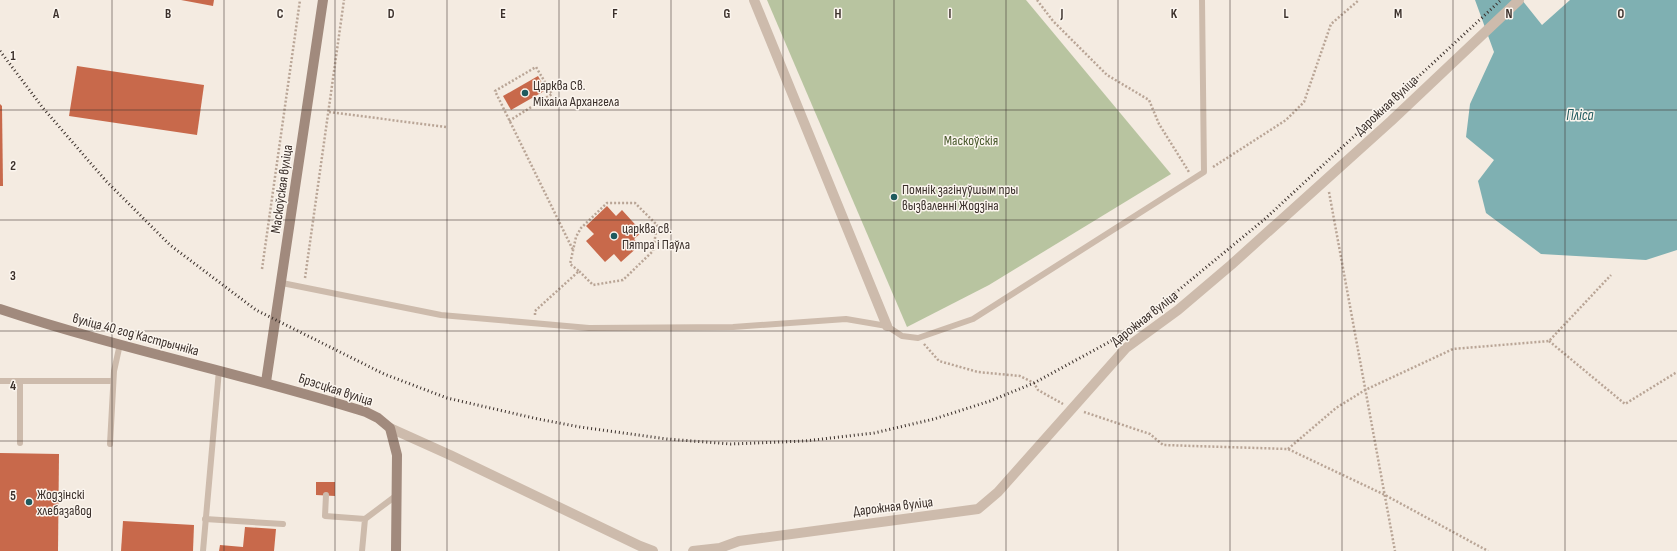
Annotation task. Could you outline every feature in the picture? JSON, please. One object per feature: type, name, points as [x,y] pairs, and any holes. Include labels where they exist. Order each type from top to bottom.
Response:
[{"type":"main road","name":"Маскоўская вуліца","points":[[266,382],[324,0]]},
{"type":"main road","name":"вуліца 40 год Кастрычніка","points":[[0,309],[54,327],[266,382]]},
{"type":"main road","name":"Брэсцкая вуліца","points":[[266,382],[366,412],[378,418],[390,428]]},
{"type":"main road","points":[[390,428],[397,455],[396,551]]},
{"type":"street","points":[[754,0],[887,326]]},
{"type":"street","name":"Дарожная вуліца","points":[[693,551],[720,548],[739,540],[978,509],[998,492],[1071,408],[1126,348],[1178,310],[1231,265],[1519,0]]},
{"type":"street","points":[[390,428],[640,546],[654,551]]},
{"type":"lane","points":[[282,283],[441,315],[535,324],[589,328],[733,328],[846,319],[887,326],[902,336],[918,338],[973,319],[1204,172],[1202,0]]},
{"type":"lane","points":[[110,444],[113,381],[120,344]]},
{"type":"lane","points":[[203,551],[219,370]]},
{"type":"lane","points":[[0,381],[113,381]]},
{"type":"lane","points":[[20,381],[20,443]]},
{"type":"lane","points":[[326,495],[325,516],[365,519],[397,495]]},
{"type":"lane","points":[[205,519],[283,524]]},
{"type":"lane","points":[[362,551],[365,519]]},
{"type":"path","points":[[262,270],[300,0]]},
{"type":"path","points":[[305,278],[344,0]]},
{"type":"path","points":[[1037,0],[1054,21],[1107,75],[1149,100],[1159,124],[1194,179]]},
{"type":"path","points":[[1204,172],[1286,120],[1304,102],[1331,24],[1359,0]]},
{"type":"path","points":[[510,121],[552,94],[536,67],[495,91],[573,251]]},
{"type":"path","points":[[328,112],[446,127]]},
{"type":"path","points":[[1326,179],[1395,551]]},
{"type":"path","points":[[607,203],[635,203],[657,226],[653,251],[623,280],[593,284],[580,271],[570,264],[576,237],[581,228],[607,203]]},
{"type":"path","points":[[535,324],[535,311],[580,271]]},
{"type":"path","points":[[1288,449],[1336,408],[1365,390],[1453,348],[1549,341],[1611,275]]},
{"type":"path","points":[[918,338],[939,361],[978,372],[1020,376],[1034,383],[1038,390],[1071,408],[1150,434],[1163,445],[1288,449],[1385,495],[1488,551]]},
{"type":"path","points":[[1549,341],[1625,404],[1677,372]]},
{"type":"green space","name":"Маскоўскія","points":[[767,0],[1026,0],[1171,174],[989,285],[907,327]]},
{"type":"water","name":"Пліса","points":[[1475,0],[1522,0],[1542,25],[1570,0],[1677,0],[1677,250],[1646,260],[1541,254],[1486,213],[1478,181],[1494,160],[1466,137],[1470,104],[1494,52]]},
{"type":"building","points":[[181,0],[214,0],[213,6]]},
{"type":"building","points":[[77,66],[204,85],[197,135],[69,116]]},
{"type":"building","name":"Царква Св. Міхаіла Архангела","points":[[538,76],[546,90],[511,110],[503,96]]},
{"type":"building","points":[[0,104],[2,106],[3,186],[0,186]]},
{"type":"building","name":"царква св. Пятра і Паўла","points":[[607,206],[616,216],[622,210],[642,232],[634,239],[640,245],[621,262],[614,254],[605,262],[586,241],[594,234],[586,226]]},
{"type":"building","name":"Жодзінскі хлебазавод","points":[[0,453],[59,454],[58,551],[0,551]]},
{"type":"building","points":[[316,482],[335,482],[335,496],[316,495]]},
{"type":"building","points":[[123,521],[194,525],[193,551],[121,551]]},
{"type":"building","points":[[245,527],[276,529],[274,551],[219,551],[220,545],[243,547]]},
{"type":"railway","points":[[0,51],[43,108],[106,181],[170,245],[256,310],[384,374],[447,398],[580,427],[667,439],[731,444],[805,441],[874,433],[934,419],[990,401],[1034,383],[1111,341],[1169,298],[1266,218],[1501,0]]},
{"type":"place","name":"Царква Св. Міхаіла Архангела","points":[[525,93]]},
{"type":"place","name":"Помнік загінуўшым пры вызваленні Жодзіна","points":[[894,197]]},
{"type":"place","name":"царква св. Пятра і Паўла","points":[[614,236]]},
{"type":"place","name":"Жодзінскі хлебазавод","points":[[29,502]]}]
